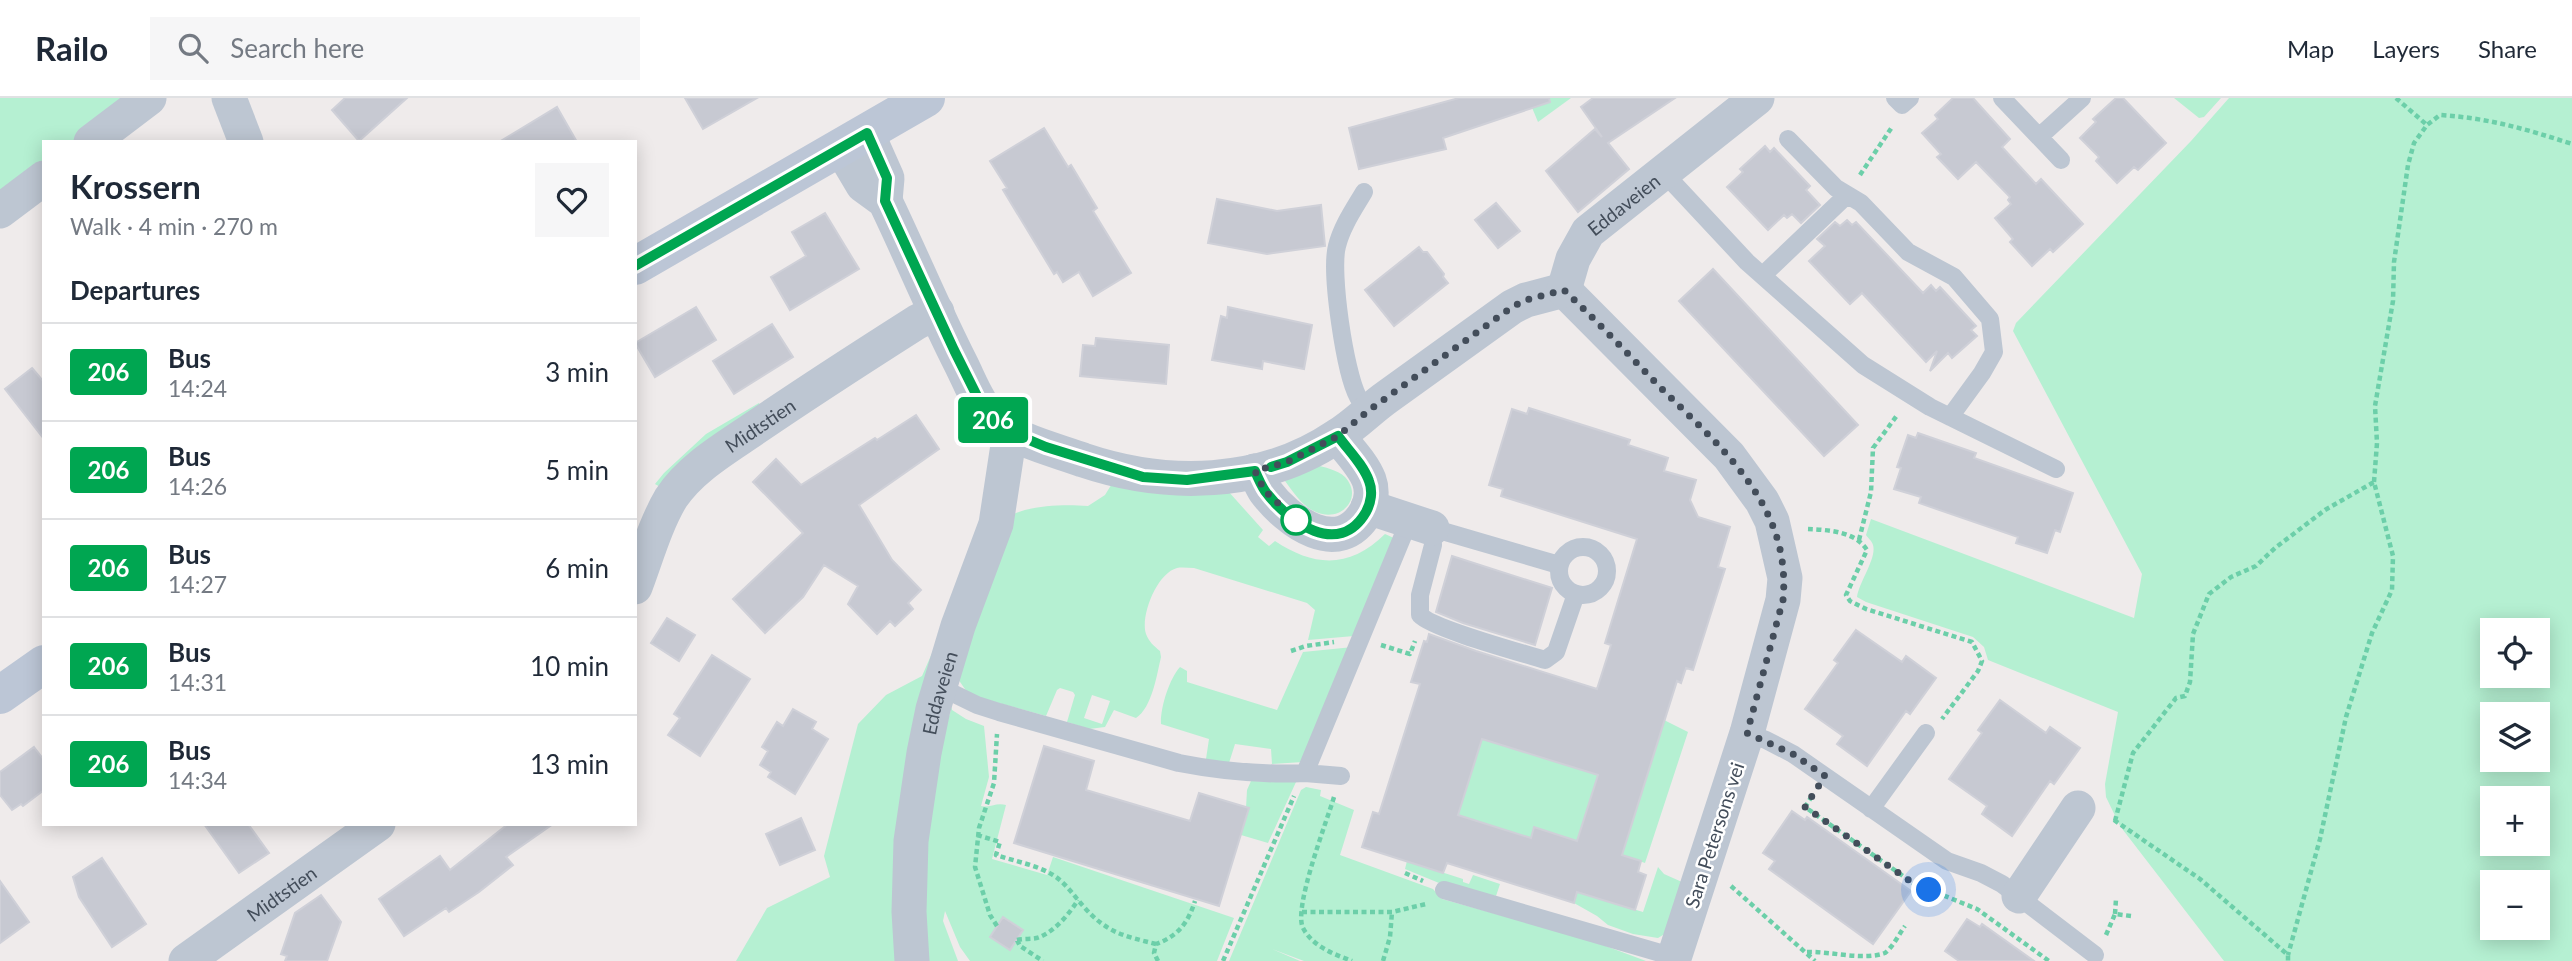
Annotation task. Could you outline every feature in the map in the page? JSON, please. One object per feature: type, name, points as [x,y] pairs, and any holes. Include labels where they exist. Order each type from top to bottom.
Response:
[{"type":"main road","points":[[637,266],[926,98]]},
{"type":"main road","points":[[0,695],[42,665]]},
{"type":"street","points":[[94,140],[149,98]]},
{"type":"street","points":[[229,98],[245,140]]},
{"type":"street","name":"Eddaveien","points":[[1564,290],[1573,259],[1588,232],[1757,98]]},
{"type":"street","points":[[854,141],[863,185],[885,201],[981,404],[993,420],[1010,432],[1091,462],[1143,477],[1187,480],[1255,471],[1287,462],[1338,436],[1368,411],[1512,307],[1526,300],[1564,290]]},
{"type":"street","points":[[0,211],[42,180]]},
{"type":"street","name":"Sara Petersons vei","points":[[1564,290],[1729,456],[1762,501],[1772,521],[1785,578],[1783,600],[1747,733],[1674,959]]},
{"type":"street","name":"Midtstien","points":[[637,582],[663,513],[693,474],[780,411],[917,322],[937,312]]},
{"type":"street","name":"Eddaveien","points":[[912,961],[909,912],[911,841],[923,753],[958,626],[996,524],[1010,432]]},
{"type":"street","points":[[1255,471],[1264,490],[1295,520],[1316,532],[1334,535],[1351,530],[1368,507],[1372,494],[1371,483],[1338,436]]},
{"type":"street","points":[[1368,507],[1420,524]]},
{"type":"street","points":[[2019,895],[2078,808]]},
{"type":"street","name":"Midtstien","points":[[186,961],[375,826]]},
{"type":"lane","points":[[2002,98],[2061,160]]},
{"type":"lane","points":[[2039,137],[2082,98]]},
{"type":"lane","points":[[1788,139],[1836,188],[1861,203],[1908,252],[1954,277],[1990,318],[1994,352],[1983,373],[1950,417]]},
{"type":"lane","points":[[1663,172],[1747,262],[1863,365],[1908,396],[2056,469]]},
{"type":"lane","points":[[1364,192],[1338,242],[1335,277],[1349,370],[1358,397],[1368,411]]},
{"type":"lane","points":[[1763,275],[1847,195]]},
{"type":"lane","points":[[1420,524],[1559,565]]},
{"type":"lane","points":[[1420,524],[1433,545],[1420,595],[1419,608],[1424,619],[1545,660],[1556,652],[1576,594]]},
{"type":"lane","points":[[1305,773],[1420,524]]},
{"type":"lane","points":[[1581,546],[1595,549],[1605,560],[1606,573],[1601,586],[1589,594],[1576,594],[1562,584],[1559,565],[1566,554],[1581,546]]},
{"type":"lane","points":[[940,687],[976,705],[1179,763],[1280,774],[1341,776]]},
{"type":"lane","points":[[1747,733],[1793,754],[1947,861],[1981,873],[2019,895],[2095,956]]},
{"type":"lane","points":[[1871,809],[1926,733]]},
{"type":"lane","points":[[1444,890],[1674,959]]},
{"type":"path","points":[[2396,98],[2427,125]]},
{"type":"path","points":[[1847,195],[1901,115],[1902,100]]},
{"type":"path","points":[[2078,808],[2105,813],[2200,880],[2288,958],[2320,839],[2346,717],[2372,633],[2392,590],[2393,556],[2374,482],[2377,443],[2375,406],[2393,301],[2394,262],[2408,165],[2414,143],[2427,125],[2440,115],[2476,117],[2516,125],[2572,144]]},
{"type":"path","points":[[1860,540],[1871,492],[1873,448],[1908,396]]},
{"type":"path","points":[[2115,821],[2133,752],[2176,698],[2185,696],[2190,682],[2193,634],[2210,594],[2231,577],[2256,566],[2325,510],[2374,482]]},
{"type":"path","points":[[1805,529],[1828,530],[1860,540],[1867,550],[1846,595],[1850,601],[1866,609],[1972,642],[1982,661],[1978,671],[1948,711],[1926,733]]},
{"type":"path","points":[[997,926],[990,915],[975,867],[977,835],[994,783],[999,712]]},
{"type":"path","points":[[1223,961],[1305,773]]},
{"type":"path","points":[[1341,776],[1304,893],[1302,912],[1303,928],[1312,940],[1322,948],[1352,961]]},
{"type":"path","points":[[1825,776],[1805,807],[1913,883],[1977,909],[2049,961]]},
{"type":"path","points":[[977,835],[1000,842],[996,855],[1051,874],[1063,883],[1098,921],[1116,934],[1156,944],[1173,937],[1187,923],[1195,901]]},
{"type":"path","points":[[1704,869],[1719,876],[1815,961]]},
{"type":"path","points":[[1302,912],[1392,912],[1432,902],[1441,896],[1444,890]]},
{"type":"path","points":[[2115,914],[2116,899]]},
{"type":"path","points":[[1043,961],[1020,946],[1017,940],[1039,938],[1048,933],[1071,911],[1078,900]]},
{"type":"path","points":[[1383,961],[1390,937],[1392,912]]},
{"type":"path","points":[[1806,952],[1874,957],[1889,948],[1905,926]]},
{"type":"path","points":[[1156,944],[1154,953],[1158,961]]},
{"type":"green space","points":[[0,98],[128,98],[74,140],[42,140],[42,166],[0,197]]},
{"type":"green space","points":[[1528,98],[1571,98],[1538,122]]},
{"type":"green space","points":[[2174,98],[2221,98],[2204,117],[2199,118]]},
{"type":"green space","points":[[2229,98],[2572,98],[2572,961],[2224,961],[2120,826],[2106,797],[2105,784],[2118,712],[1988,660],[1984,647],[1973,637],[1857,597],[1874,550],[1866,535],[1871,519],[2134,618],[2142,574],[2013,331],[2016,323]]},
{"type":"green space","points":[[759,403],[763,410],[662,488],[655,484],[706,434]]},
{"type":"green space","points":[[1315,465],[1339,472],[1350,485],[1351,500],[1341,511],[1325,515],[1311,510],[1285,481]]},
{"type":"green space","points":[[1113,482],[1228,491],[1263,530],[1258,537],[1269,546],[1275,541],[1289,550],[1318,559],[1331,560],[1359,554],[1385,534],[1396,539],[1354,636],[1308,640],[1315,610],[1307,603],[1194,568],[1179,568],[1170,572],[1157,586],[1148,607],[1146,634],[1160,651],[1161,657],[1150,699],[1136,718],[1114,710],[1105,727],[1089,729],[1067,722],[1075,695],[1060,688],[1046,716],[967,692],[958,679],[1009,516],[1048,506],[1088,506],[1105,495]],"holes":[[[1092,695],[1110,701],[1102,724],[1084,718]]]},
{"type":"green space","points":[[969,569],[904,961],[736,961],[767,908],[830,877],[824,856],[858,724],[886,695],[922,676]]},
{"type":"green space","points":[[1353,647],[1303,762],[1272,764],[1271,749],[1235,744],[1229,763],[1206,759],[1209,739],[1161,724],[1166,694],[1180,667],[1187,671],[1187,682],[1277,710],[1303,652]]},
{"type":"green space","points":[[952,706],[952,710],[966,719],[984,726],[989,777],[981,806],[1006,805],[992,859],[1047,875],[1053,857],[1234,918],[1217,961],[970,961],[960,947],[945,911],[943,921],[958,961],[921,961],[919,820]]},
{"type":"green space","points":[[1664,720],[1688,732],[1645,863],[1622,855]]},
{"type":"green space","points":[[1482,739],[1601,765],[1577,841],[1534,828],[1531,838],[1458,815]]},
{"type":"green space","points":[[1251,781],[1296,782],[1268,843],[1241,835],[1249,809],[1246,808],[1247,790]]},
{"type":"green space","points":[[1306,787],[1321,790],[1320,796],[1354,810],[1340,855],[1433,889],[1442,899],[1587,939],[1646,961],[1304,961],[1272,949],[1300,961],[1229,961],[1301,790]]},
{"type":"green space","points":[[1407,861],[1463,879],[1463,882],[1469,884],[1473,875],[1500,884],[1496,896],[1439,883],[1405,869]]},
{"type":"green space","points":[[1658,867],[1664,874],[1682,882],[1668,932],[1658,938],[1633,934],[1608,925],[1574,903],[1577,892],[1643,912]]},
{"type":"building","points":[[345,98],[407,98],[360,140],[332,110]]},
{"type":"building","points":[[685,98],[757,98],[703,129]]},
{"type":"building","points":[[1459,98],[1549,98],[1550,102],[1443,138],[1446,149],[1359,169],[1349,128]]},
{"type":"building","points":[[1593,98],[1675,98],[1608,143],[1629,169],[1578,212],[1546,171],[1595,129],[1602,137],[1581,107]]},
{"type":"building","points":[[1953,98],[1973,98],[2010,139],[2002,147],[2036,184],[2041,179],[2083,224],[2053,252],[2050,249],[2032,266],[2010,242],[2013,239],[1995,218],[2011,204],[2008,200],[2010,197],[1976,162],[1958,179],[1937,157],[1941,154],[1922,133],[1938,119],[1935,115]]},
{"type":"building","points":[[2116,98],[2123,98],[2166,143],[2138,170],[2134,167],[2117,183],[2096,161],[2099,157],[2080,138],[2096,122],[2093,119]]},
{"type":"building","points":[[557,107],[576,140],[502,140]]},
{"type":"building","points":[[1044,128],[1097,208],[1093,211],[1131,273],[1093,296],[1079,272],[1063,282],[1057,272],[1054,274],[1003,190],[1007,188],[990,161]]},
{"type":"building","points":[[1765,146],[1770,152],[1774,148],[1810,186],[1806,190],[1820,205],[1801,223],[1792,214],[1787,218],[1784,215],[1768,230],[1727,187],[1743,172],[1740,169]]},
{"type":"building","points":[[1217,199],[1277,211],[1321,205],[1325,246],[1267,254],[1208,243]]},
{"type":"building","points":[[1496,203],[1520,231],[1498,248],[1475,220]]},
{"type":"building","points":[[825,213],[859,269],[790,310],[771,277],[806,256],[792,232]]},
{"type":"building","points":[[1847,220],[1852,225],[1856,222],[1923,293],[1931,285],[1936,291],[1940,287],[1976,326],[1971,330],[1977,336],[1952,358],[1948,353],[1930,371],[1937,351],[1926,362],[1862,293],[1850,304],[1809,261],[1825,246],[1817,239],[1835,222],[1840,226]]},
{"type":"building","points":[[1419,247],[1423,252],[1427,252],[1448,283],[1394,326],[1365,290]]},
{"type":"building","points":[[1713,269],[1858,425],[1824,456],[1679,301]]},
{"type":"building","points":[[696,307],[716,340],[655,377],[637,342]]},
{"type":"building","points":[[1228,307],[1312,325],[1304,369],[1263,361],[1262,369],[1212,360],[1221,316],[1227,318]]},
{"type":"building","points":[[772,324],[793,357],[734,394],[713,361]]},
{"type":"building","points":[[1096,338],[1169,345],[1166,384],[1080,376],[1083,345],[1095,346]]},
{"type":"building","points":[[32,368],[42,380],[42,436],[5,389]]},
{"type":"building","points":[[1529,408],[1630,440],[1628,445],[1668,458],[1664,471],[1696,480],[1690,500],[1698,517],[1730,527],[1718,567],[1725,569],[1693,670],[1686,668],[1681,683],[1677,681],[1622,855],[1641,861],[1638,872],[1646,875],[1635,910],[1577,892],[1574,903],[1447,863],[1443,873],[1362,847],[1373,812],[1379,814],[1420,684],[1411,682],[1424,641],[1427,642],[1429,634],[1597,689],[1611,645],[1605,643],[1637,539],[1501,496],[1503,489],[1489,485],[1512,409],[1527,414]],"holes":[[[1482,739],[1598,775],[1577,841],[1534,827],[1531,838],[1458,815]]]},
{"type":"building","points":[[916,415],[939,449],[859,505],[892,560],[921,590],[908,603],[913,609],[895,626],[890,621],[877,634],[848,604],[858,586],[824,565],[803,597],[765,633],[733,599],[803,533],[753,482],[776,459],[801,485]]},
{"type":"building","points":[[1918,433],[1976,453],[1974,458],[2073,493],[2060,532],[2055,530],[2047,553],[2016,543],[2018,537],[1919,503],[1921,497],[1894,489],[1901,468],[1897,467],[1908,435],[1916,438]]},
{"type":"building","points":[[1452,556],[1552,588],[1535,645],[1436,612]]},
{"type":"building","points":[[667,618],[695,635],[679,661],[651,643]]},
{"type":"building","points":[[1856,630],[1902,662],[1906,656],[1936,678],[1910,714],[1906,711],[1867,766],[1837,744],[1843,736],[1805,709],[1838,663],[1834,660]]},
{"type":"building","points":[[712,655],[750,679],[700,756],[668,735],[680,718],[674,714]]},
{"type":"building","points":[[2000,700],[2046,733],[2050,727],[2080,748],[2054,784],[2050,781],[2012,836],[1982,814],[1987,806],[1949,779],[1982,733],[1978,730]]},
{"type":"building","points":[[793,709],[816,722],[812,729],[828,739],[795,794],[768,777],[771,772],[760,765],[768,751],[762,747],[777,722],[783,726]]},
{"type":"building","points":[[1044,746],[1094,761],[1086,790],[1190,821],[1199,793],[1249,808],[1219,906],[1014,843]]},
{"type":"building","points":[[34,747],[42,757],[42,792],[23,806],[21,804],[12,810],[0,795],[0,772]]},
{"type":"building","points":[[1792,811],[1805,820],[1807,817],[1911,891],[1873,944],[1769,869],[1775,861],[1763,853]]},
{"type":"building","points":[[801,818],[815,850],[780,865],[766,834]]},
{"type":"building","points":[[205,826],[249,826],[269,853],[239,873]]},
{"type":"building","points":[[505,826],[550,826],[506,857],[513,865],[479,892],[449,912],[446,908],[404,936],[379,899],[440,856],[450,870]]},
{"type":"building","points":[[102,858],[146,924],[112,947],[79,897],[73,877]]},
{"type":"building","points":[[0,881],[29,922],[0,943]]},
{"type":"building","points":[[321,895],[341,922],[327,961],[285,961],[287,956],[281,954],[295,913]]},
{"type":"building","points":[[1003,917],[1023,930],[1010,950],[990,937]]},
{"type":"building","points":[[1967,919],[1980,927],[1982,924],[2034,961],[1959,961],[1945,951]]},
{"type":"bus line","name":"206","points":[[637,265],[867,133],[887,178],[885,201],[954,350],[981,404],[993,420],[1010,432],[1046,447],[1143,477],[1187,480],[1255,471],[1264,490],[1295,520],[1306,528],[1324,534],[1334,535],[1351,530],[1368,507],[1372,494],[1371,483],[1338,436],[1287,462],[1271,467]]},
{"type":"route","points":[[1296,520],[1264,490],[1255,471],[1287,462],[1338,436],[1368,411],[1512,307],[1526,300],[1564,290],[1729,456],[1762,501],[1772,521],[1785,578],[1783,600],[1747,733],[1793,754],[1825,776],[1805,807],[1913,883],[1929,890]]}]
